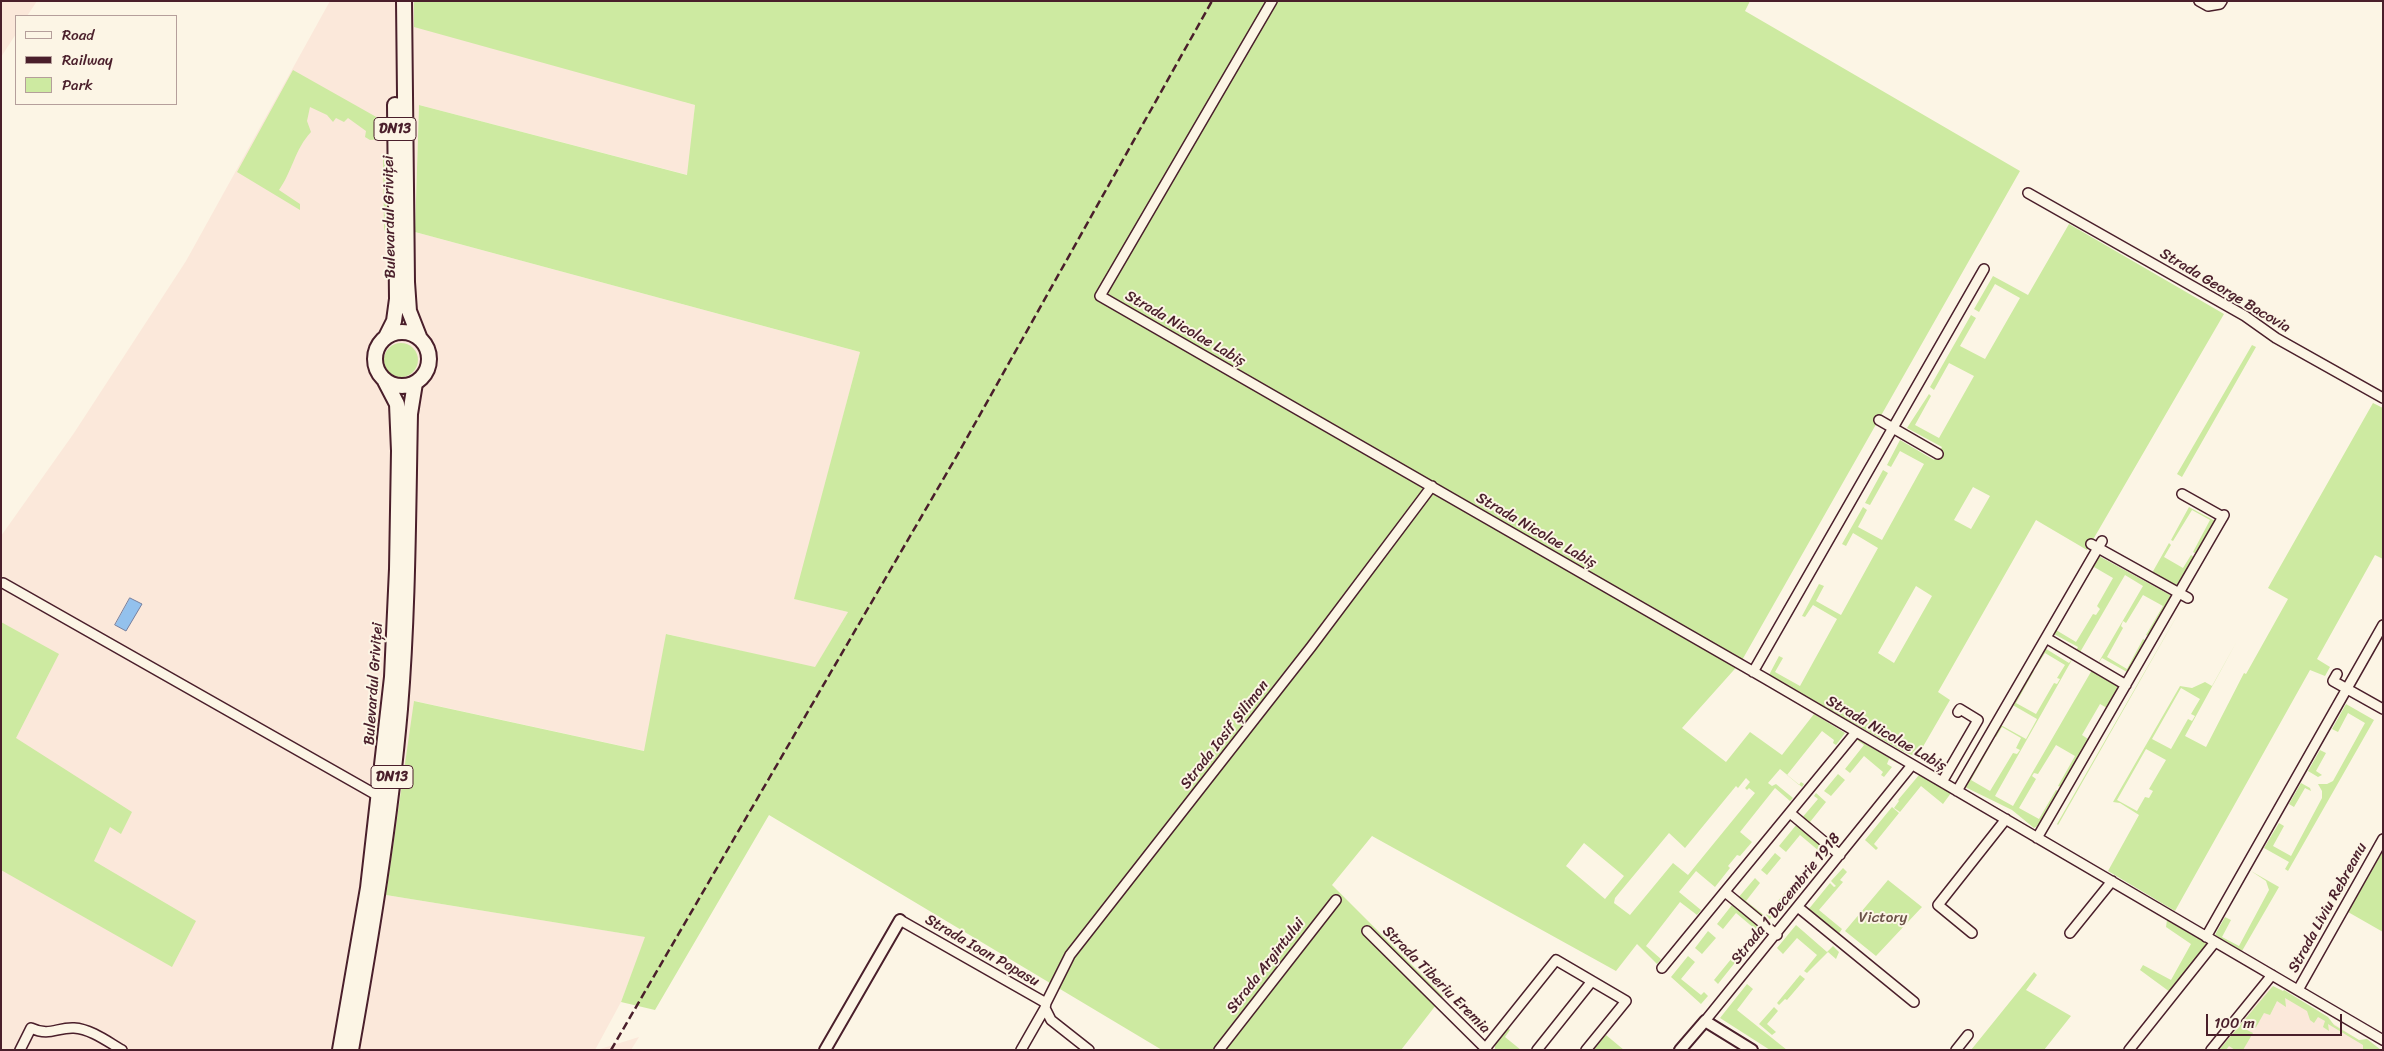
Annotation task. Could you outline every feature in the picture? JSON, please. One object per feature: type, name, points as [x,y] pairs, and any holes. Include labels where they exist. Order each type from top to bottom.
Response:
[{"type":"main road","name":"Bulevardul Griviței","points":[[386,337],[394,321],[396,310],[394,1]]},
{"type":"main road","name":"Bulevardul Griviței","points":[[404,1],[407,282],[409,310],[420,339]]},
{"type":"main road","points":[[415,383],[400,387],[385,381],[375,367],[374,359],[376,350],[386,337],[400,332],[414,335],[420,339]]},
{"type":"main road","name":"DN13","points":[[415,383],[422,378],[429,364],[426,347],[420,339]]},
{"type":"main road","name":"Bulevardul Griviței","points":[[340,1050],[364,914],[380,797],[394,638],[399,451],[397,404],[385,381]]},
{"type":"main road","name":"Bulevardul Griviței","points":[[351,1050],[372,925],[400,710],[406,621],[410,414],[415,383]]},
{"type":"street","name":"Strada Nicolae Labiș","points":[[1272,1],[1100,296],[1754,672],[2383,1040]]},
{"type":"street","points":[[2199,1],[2208,6],[2220,4],[2222,1]]},
{"type":"street","name":"Strada George Bacovia","points":[[2028,193],[2245,316],[2276,338],[2383,398]]},
{"type":"street","points":[[1754,672],[1984,270]]},
{"type":"street","points":[[1879,420],[1938,454]]},
{"type":"street","name":"Strada Iosif Șilimon","points":[[1021,1050],[1046,1006],[1070,954],[1311,647],[1432,486]]},
{"type":"street","points":[[2037,838],[2223,516],[2182,494]]},
{"type":"street","name":"Strada Nicolae Labiș","points":[[1957,791],[2046,638],[2097,544],[2179,593]]},
{"type":"street","points":[[3,583],[380,797]]},
{"type":"street","points":[[2179,593],[2188,598]]},
{"type":"street","points":[[2206,937],[2383,625]]},
{"type":"street","points":[[2046,638],[2126,685]]},
{"type":"street","points":[[2337,674],[2333,681],[2383,709]]},
{"type":"street","points":[[1942,782],[1978,720],[1960,709],[1958,712]]},
{"type":"street","points":[[1662,968],[1856,732]]},
{"type":"street","name":"Strada 1 Decembrie 1918","points":[[1680,1050],[1777,935],[1912,765]]},
{"type":"street","points":[[1790,813],[1840,855]]},
{"type":"street","points":[[1972,933],[1938,905],[2006,820]]},
{"type":"street","name":"Strada Liviu Rebreanu","points":[[2298,990],[2383,839]]},
{"type":"street","points":[[2070,933],[2112,882]]},
{"type":"street","points":[[1725,892],[1777,935]]},
{"type":"street","name":"Strada Argintului","points":[[1219,1050],[1336,900]]},
{"type":"street","points":[[1798,908],[1914,1002]]},
{"type":"street","points":[[825,1050],[900,920]]},
{"type":"street","name":"Strada Ioan Popasu","points":[[900,920],[1046,1006],[1052,1020],[1089,1050]]},
{"type":"street","name":"Strada Tiberiu Eremia","points":[[1367,930],[1485,1049]]},
{"type":"street","points":[[2129,1050],[2215,942]]},
{"type":"street","points":[[1485,1049],[1556,960],[1626,1001],[1586,1050]]},
{"type":"street","name":"Strada Liviu Rebreanu","points":[[2211,1050],[2272,976]]},
{"type":"street","points":[[1537,1050],[1592,981]]},
{"type":"street","points":[[1705,1021],[1752,1050]]},
{"type":"street","points":[[20,1050],[32,1028],[46,1033],[74,1028],[98,1036],[122,1050]]},
{"type":"street","points":[[1956,1050],[1968,1035]]},
{"type":"shaded area","points":[[1,1],[37,1],[28,15],[15,15],[15,36],[1,57]]},
{"type":"shaded area","points":[[330,1],[702,1],[684,102],[695,105],[688,175],[419,105],[415,232],[860,352],[795,599],[848,612],[815,668],[667,634],[645,751],[415,701],[386,895],[646,937],[621,1002],[595,1050],[1,1050],[1,536],[74,433],[186,261]]},
{"type":"shaded area","points":[[2270,986],[2283,991],[2359,1040],[2366,1040],[2380,1050],[2225,1050],[2221,1047]]},
{"type":"shaded area","points":[[639,1037],[631,1050],[597,1050]]},
{"type":"green space","points":[[414,1],[1750,1],[1745,11],[2020,171],[1741,662],[1682,728],[1726,762],[1750,732],[1782,755],[1814,714],[1845,733],[1836,745],[1833,743],[1834,740],[1822,731],[1787,775],[1780,769],[1768,783],[1772,786],[1776,784],[1793,798],[1790,801],[1775,788],[1740,832],[1752,842],[1740,856],[1737,855],[1728,866],[1730,868],[1715,887],[1696,871],[1679,892],[1701,910],[1697,915],[1680,902],[1646,946],[1661,959],[1657,964],[1637,944],[1616,971],[1372,836],[1332,885],[1443,996],[1401,1050],[1162,1050],[769,815],[655,1010],[621,1002],[645,937],[386,895],[414,701],[644,751],[666,634],[815,667],[848,612],[794,599],[860,352],[415,232],[419,105],[687,175],[695,105],[414,27]],"holes":[[[1746,778],[1750,782],[1745,788],[1747,790],[1749,788],[1755,793],[1688,875],[1673,863],[1630,915],[1614,903],[1615,898],[1669,833],[1685,848],[1736,786],[1738,788]],[[1584,843],[1624,876],[1605,899],[1566,866]]]},
{"type":"green space","points":[[293,70],[387,123],[390,129],[380,139],[370,140],[365,137],[366,131],[348,118],[344,122],[336,118],[333,122],[327,115],[310,107],[307,121],[311,132],[301,146],[279,190],[300,204],[300,210],[237,172]]},
{"type":"green space","points":[[386,156],[390,159],[390,241],[384,229],[383,157]]},
{"type":"green space","points":[[2069,224],[2224,314],[2087,550],[2036,520],[1938,692],[1950,700],[1917,757],[1904,752],[1769,675],[1779,656],[1783,658],[1775,672],[1800,686],[1837,619],[1813,605],[1805,617],[1802,616],[1819,584],[1824,586],[1816,601],[1841,615],[1878,548],[1853,533],[1846,546],[1842,544],[1863,507],[1867,510],[1858,527],[1882,540],[1924,464],[1900,451],[1891,467],[1887,465],[1900,440],[1934,460],[1942,447],[1907,428],[1929,394],[1931,396],[1915,425],[1939,438],[1974,376],[1949,363],[1934,390],[1930,387],[1971,315],[1976,318],[1960,346],[1985,359],[2020,298],[1995,284],[1979,312],[1974,309],[1993,276],[2028,295]],"holes":[[[1973,487],[1990,496],[1971,529],[1954,520]],[[1916,586],[1932,596],[1894,663],[1878,653]]]},
{"type":"green space","points":[[401,343],[413,348],[418,360],[413,372],[401,377],[389,372],[384,360],[389,348]]},
{"type":"green space","points":[[2252,345],[2256,347],[2182,477],[2177,474]]},
{"type":"green space","points":[[2373,403],[2383,408],[2383,559],[2375,555],[2317,659],[2330,667],[2325,676],[2310,670],[2175,911],[2108,871],[2139,815],[2120,803],[2113,802],[2180,686],[2192,688],[2205,682],[2212,686],[2237,641],[2185,736],[2206,747],[2244,673],[2246,674],[2288,599],[2268,588]],"holes":[[[2181,688],[2200,699],[2191,714],[2195,716],[2192,721],[2188,719],[2171,749],[2152,739]],[[2146,749],[2166,760],[2149,789],[2153,791],[2149,798],[2145,797],[2137,811],[2117,800]]]},
{"type":"green space","points":[[1883,470],[1888,473],[1870,505],[1865,503]]},
{"type":"green space","points":[[2189,507],[2215,521],[2196,554],[2193,552],[2210,520],[2192,510],[2173,541],[2171,540]]},
{"type":"green space","points":[[2169,543],[2171,545],[2164,557],[2183,568],[2191,555],[2194,557],[2177,587],[2152,573]]},
{"type":"green space","points":[[2097,555],[2172,596],[2148,636],[2146,635],[2163,606],[2143,595],[2126,623],[2123,621],[2121,626],[2123,628],[2107,657],[2127,669],[2143,639],[2146,641],[2127,672],[2102,658],[2097,665],[2143,586],[2125,575],[2079,654],[2076,651],[2078,647],[2052,633],[2070,600],[2073,602],[2056,630],[2076,642],[2093,614],[2096,615],[2100,609],[2097,606],[2113,578],[2094,567],[2076,596],[2074,595]]},
{"type":"green space","points":[[2182,607],[2058,825],[2057,824]]},
{"type":"green space","points":[[1,622],[59,654],[16,738],[132,812],[121,834],[110,827],[94,861],[196,921],[172,967],[1,870]]},
{"type":"green space","points":[[2043,647],[2069,663],[2073,658],[1995,796],[2013,806],[2092,670],[2120,685],[2107,708],[2100,704],[2082,735],[2088,739],[2061,787],[2058,786],[2075,756],[2056,745],[2038,774],[2034,773],[2032,776],[2036,779],[2019,808],[2039,819],[2056,790],[2058,791],[2039,825],[2034,828],[2012,810],[1963,786],[1990,739],[1993,741],[1971,780],[1990,791],[2013,753],[2017,754],[2020,750],[2016,748],[2021,738],[2002,727],[1996,737],[1993,735],[1999,724],[2026,739],[2037,719],[2011,704],[2031,669],[2034,671],[2016,703],[2036,714],[2054,683],[2057,684],[2060,679],[2057,678],[2065,665],[2045,653],[2036,667],[2033,665]]},
{"type":"green space","points":[[2346,704],[2374,720],[2288,871],[2285,869],[2289,862],[2264,848],[2279,823],[2284,826],[2273,846],[2291,856],[2322,798],[2322,791],[2318,784],[2327,784],[2333,781],[2365,723],[2348,713],[2338,732],[2332,729]]},
{"type":"green space","points":[[1857,740],[1901,765],[1889,759],[1887,764],[1892,767],[1884,777],[1881,775],[1883,772],[1864,756],[1850,773],[1845,769],[1864,745]]},
{"type":"green space","points":[[2320,750],[2326,753],[2316,771],[2322,775],[2318,777],[2308,771]]},
{"type":"green space","points":[[1838,774],[1845,780],[1831,796],[1824,791]]},
{"type":"green space","points":[[1919,775],[1951,793],[1943,804],[1921,786],[1900,812],[1894,808],[1898,800]]},
{"type":"green space","points":[[2301,783],[2310,788],[2311,791],[2305,788],[2294,807],[2289,804]]},
{"type":"green space","points":[[1816,793],[1826,802],[1810,822],[1829,839],[1834,833],[1837,835],[1831,843],[1801,819],[1818,799],[1814,796]]},
{"type":"green space","points":[[1892,807],[1899,813],[1874,844],[1878,848],[1876,850],[1865,840]]},
{"type":"green space","points":[[1797,824],[1827,849],[1820,857],[1816,855],[1819,851],[1800,835],[1786,852],[1779,846]]},
{"type":"green space","points":[[2383,851],[2383,932],[2348,912]]},
{"type":"green space","points":[[1775,853],[1781,858],[1767,875],[1761,870]]},
{"type":"green space","points":[[1808,865],[1811,868],[1781,905],[1778,901]]},
{"type":"green space","points":[[1843,868],[1847,872],[1840,880],[1843,882],[1819,910],[1842,929],[1838,935],[1808,910],[1830,883],[1834,887],[1836,886],[1831,881]]},
{"type":"green space","points":[[2251,871],[2279,887],[2242,951],[2215,935],[2225,917],[2231,920],[2222,937],[2239,946],[2269,890],[2266,881]]},
{"type":"green space","points":[[1755,878],[1760,883],[1746,901],[1765,916],[1769,912],[1773,916],[1767,922],[1738,898]]},
{"type":"green space","name":"Victory","points":[[1888,880],[1922,907],[1876,956],[1845,931]]},
{"type":"green space","points":[[1732,905],[1762,929],[1756,936],[1752,933],[1755,929],[1736,913],[1723,929],[1717,924]]},
{"type":"green space","points":[[2167,920],[2208,944],[2170,992],[2140,970],[2143,965],[2171,980],[2191,944],[2166,927]]},
{"type":"green space","points":[[1796,925],[1827,952],[1833,946],[1839,952],[1836,959],[1828,952],[1807,973],[1804,971],[1817,955],[1797,938],[1783,954],[1777,948]]},
{"type":"green space","points":[[1708,931],[1716,938],[1702,954],[1695,948]]},
{"type":"green space","points":[[1745,942],[1749,945],[1718,984],[1714,980]]},
{"type":"green space","points":[[1688,956],[1695,962],[1681,979],[1701,995],[1704,992],[1708,996],[1701,1004],[1671,977]]},
{"type":"green space","points":[[2034,972],[2037,975],[2026,990],[2071,1016],[2044,1050],[1971,1050]]},
{"type":"green space","points":[[1800,975],[1805,979],[1787,1000],[1785,999],[1779,1005],[1777,1003]]},
{"type":"green space","points":[[1747,984],[1753,989],[1737,1010],[1787,1050],[1770,1050],[1720,1018]]},
{"type":"green space","points":[[2273,986],[2284,990],[2328,1017],[2334,1025],[2359,1040],[2367,1039],[2381,1050],[2363,1050],[2363,1045],[2328,1024],[2329,1031],[2323,1027],[2325,1021],[2318,1017],[2314,1023],[2310,1020],[2307,1011],[2285,998],[2286,1007],[2277,1001],[2270,1015],[2264,1013],[2255,1029],[2245,1025],[2243,1028],[2253,1033],[2243,1050],[2235,1050],[2229,1046],[2226,1050],[2219,1050]]},
{"type":"green space","points":[[1774,1007],[1778,1011],[1767,1024],[1776,1032],[1772,1035],[1759,1024]]},
{"type":"green space","points":[[1508,1028],[1510,1030],[1505,1037],[1521,1050],[1495,1049],[1495,1045]]},
{"type":"green space","points":[[1606,1035],[1624,1050],[1593,1050]]},
{"type":"water","points":[[130,598],[142,604],[126,631],[115,625]]},
{"type":"railway","points":[[611,1050],[959,452],[1212,1]]}]
